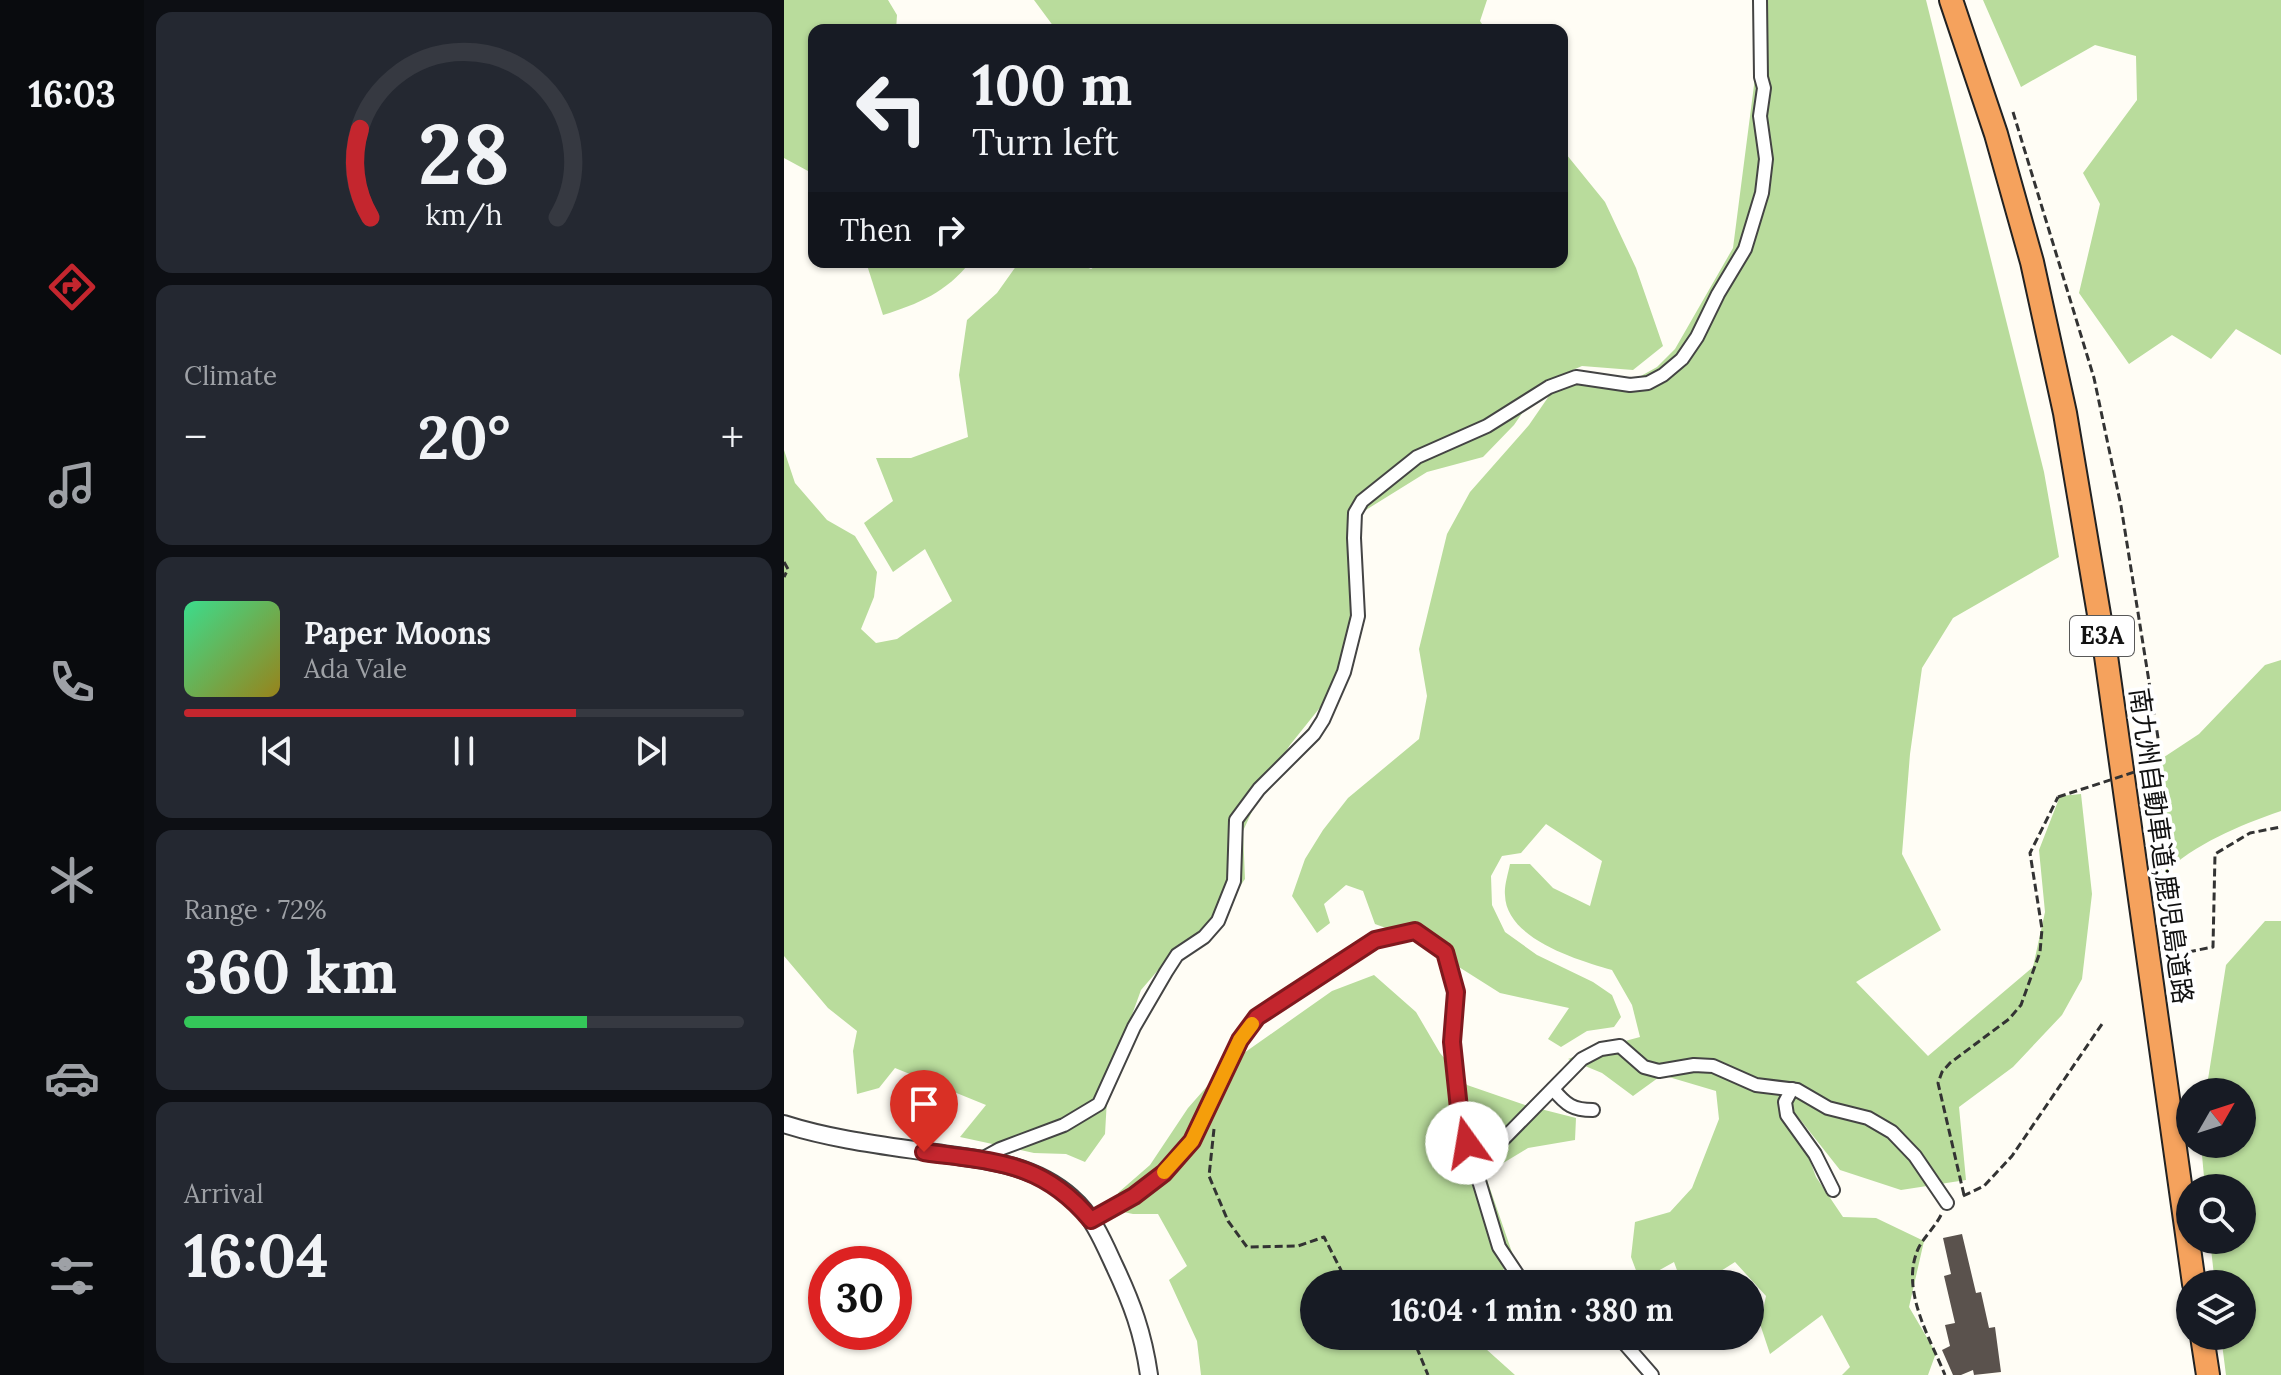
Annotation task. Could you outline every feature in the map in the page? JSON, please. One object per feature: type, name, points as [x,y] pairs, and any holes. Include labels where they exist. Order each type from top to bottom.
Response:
[{"type":"highway","name":"南九州自動車道;鹿児島道路","points":[[1951,0],[1996,134],[2032,262],[2065,413],[2108,672],[2192,1270]]},
{"type":"highway","points":[[2204,1350],[2208,1375]]},
{"type":"street","points":[[980,1160],[1000,1149],[1064,1125],[1099,1104],[1134,1027],[1171,964],[1177,955],[1204,937],[1218,921],[1234,881],[1236,820],[1259,789],[1314,734],[1344,672],[1358,616],[1353,553],[1355,513],[1362,501],[1417,457],[1487,426],[1549,387],[1576,377],[1630,385],[1648,383],[1682,359],[1697,337],[1745,249],[1762,193],[1766,159],[1760,116],[1764,88],[1761,77],[1760,0]]},
{"type":"street","points":[[1091,1220],[1134,1196],[1164,1173],[1192,1141],[1240,1040],[1257,1017],[1375,940],[1415,931],[1445,952],[1456,992],[1452,1042],[1460,1118],[1499,1247],[1514,1270]]},
{"type":"street","points":[[1475,1168],[1582,1059],[1601,1049],[1620,1046],[1644,1067],[1659,1071],[1694,1065],[1713,1066],[1756,1085],[1792,1089],[1828,1108],[1868,1118],[1892,1132],[1915,1156],[1947,1203]]},
{"type":"street","points":[[1553,1089],[1576,1110],[1593,1110]]},
{"type":"street","points":[[1792,1089],[1785,1102],[1787,1115],[1815,1154],[1833,1190]]},
{"type":"street","points":[[784,1124],[842,1139],[1002,1163],[1036,1174],[1074,1199],[1091,1220],[1130,1298],[1143,1335],[1149,1375]]},
{"type":"street","points":[[1630,1350],[1652,1375]]},
{"type":"path","points":[[1964,1195],[1938,1083],[1950,1063],[2009,1019],[2021,1005],[2040,952],[2042,929],[2030,853],[2058,797],[2162,763],[2121,506],[2094,378],[2013,112]]},
{"type":"path","points":[[784,562],[788,569],[784,577]]},
{"type":"path","points":[[2188,952],[2213,947],[2215,854],[2250,833],[2281,827]]},
{"type":"path","points":[[1945,1375],[1918,1315],[1914,1272],[1918,1249],[1947,1203],[1984,1186],[2012,1156],[2102,1024]]},
{"type":"path","points":[[1215,1118],[1209,1176],[1228,1221],[1247,1247],[1298,1246],[1324,1237],[1341,1270]]},
{"type":"path","points":[[1418,1350],[1428,1375]]},
{"type":"green space","points":[[784,0],[888,0],[897,15],[896,24],[808,24],[808,171],[784,158]]},
{"type":"green space","points":[[1034,0],[1487,0],[1480,21],[1482,24],[1052,24]]},
{"type":"green space","points":[[1765,0],[1926,0],[2044,472],[2059,557],[1953,618],[1922,668],[1910,754],[1902,854],[1941,930],[1856,982],[1928,1056],[2033,967],[2045,912],[2039,850],[2060,796],[2081,794],[2092,894],[2082,979],[2062,1015],[2013,1067],[1959,1107],[1966,1180],[1901,1190],[1840,1170],[1791,1108],[1816,1177],[1843,1217],[1876,1218],[1924,1241],[1909,1307],[1936,1353],[1928,1375],[1842,1375],[1850,1367],[1822,1315],[1770,1354],[1764,1336],[1764,1270],[1742,1270],[1735,1262],[1722,1270],[1677,1270],[1674,1262],[1660,1270],[1636,1270],[1631,1257],[1635,1222],[1670,1212],[1692,1188],[1719,1119],[1716,1091],[1662,1075],[1633,1096],[1602,1073],[1568,1059],[1640,1037],[1632,1005],[1612,970],[1546,945],[1517,924],[1508,910],[1505,895],[1510,864],[1530,864],[1553,888],[1590,906],[1602,861],[1546,824],[1521,853],[1502,856],[1491,876],[1492,905],[1505,932],[1537,955],[1593,982],[1612,995],[1621,1017],[1614,1027],[1587,1031],[1561,1047],[1548,1039],[1569,1008],[1500,993],[1413,938],[1375,924],[1363,891],[1346,885],[1324,904],[1330,923],[1317,933],[1292,896],[1305,859],[1348,798],[1419,739],[1427,696],[1419,649],[1447,534],[1470,492],[1529,425],[1551,393],[1584,378],[1632,381],[1657,367],[1675,349],[1733,248]]},
{"type":"green space","points":[[1983,0],[2281,0],[2281,355],[2236,329],[2211,359],[2172,335],[2129,364],[2079,293],[2100,204],[2083,173],[2137,100],[2136,56],[2095,45],[2021,87]]},
{"type":"green space","points":[[1568,156],[1605,202],[1636,268],[1663,346],[1633,370],[1582,366],[1543,383],[1514,425],[1483,457],[1427,472],[1361,513],[1347,552],[1356,599],[1338,685],[1290,745],[1264,785],[1243,831],[1245,879],[1223,910],[1172,954],[1141,990],[1115,1062],[1107,1099],[1105,1134],[1085,1162],[1066,1154],[1034,1153],[960,1137],[986,1105],[895,1068],[879,1088],[857,1094],[853,1051],[857,1031],[828,1008],[784,956],[784,450],[795,483],[827,520],[855,536],[877,572],[874,597],[861,629],[876,643],[897,639],[952,601],[925,549],[893,572],[864,523],[893,501],[876,458],[911,458],[968,437],[959,375],[967,320],[997,293],[1015,268],[1568,268]]},
{"type":"green space","points":[[868,268],[965,268],[931,296],[883,315]]},
{"type":"green space","points":[[2281,660],[2281,811],[2218,837],[2162,875],[2146,769],[2199,734],[2265,665]]},
{"type":"green space","points":[[2265,921],[2281,921],[2281,1375],[2226,1375],[2223,1350],[2256,1350],[2256,1270],[2213,1270],[2212,1254],[2256,1254],[2256,1174],[2204,1174],[2202,1158],[2256,1158],[2256,1078],[2208,1078],[2226,965]]},
{"type":"green space","points":[[1374,975],[1416,1012],[1440,1053],[1467,1085],[1576,1118],[1575,1140],[1528,1148],[1485,1174],[1515,1261],[1503,1270],[1300,1270],[1300,1350],[1487,1350],[1515,1375],[1201,1375],[1197,1341],[1169,1280],[1187,1266],[1158,1214],[1133,1214],[1109,1209],[1119,1192],[1150,1165],[1188,1108],[1224,1067],[1332,991]]},
{"type":"building","points":[[1962,1234],[1976,1293],[1981,1292],[1989,1328],[1995,1327],[2001,1372],[1974,1375],[1973,1370],[1953,1375],[1942,1350],[1950,1346],[1945,1325],[1955,1323],[1944,1276],[1951,1274],[1943,1238]]},
{"type":"slow traffic","points":[[1164,1172],[1192,1141],[1240,1040],[1252,1024]]},
{"type":"route","points":[[924,1152],[1002,1163],[1036,1174],[1074,1199],[1091,1220],[1134,1196],[1164,1173],[1192,1141],[1240,1040],[1257,1017],[1375,940],[1415,931],[1445,952],[1456,992],[1452,1042],[1460,1118],[1467,1143]]}]
